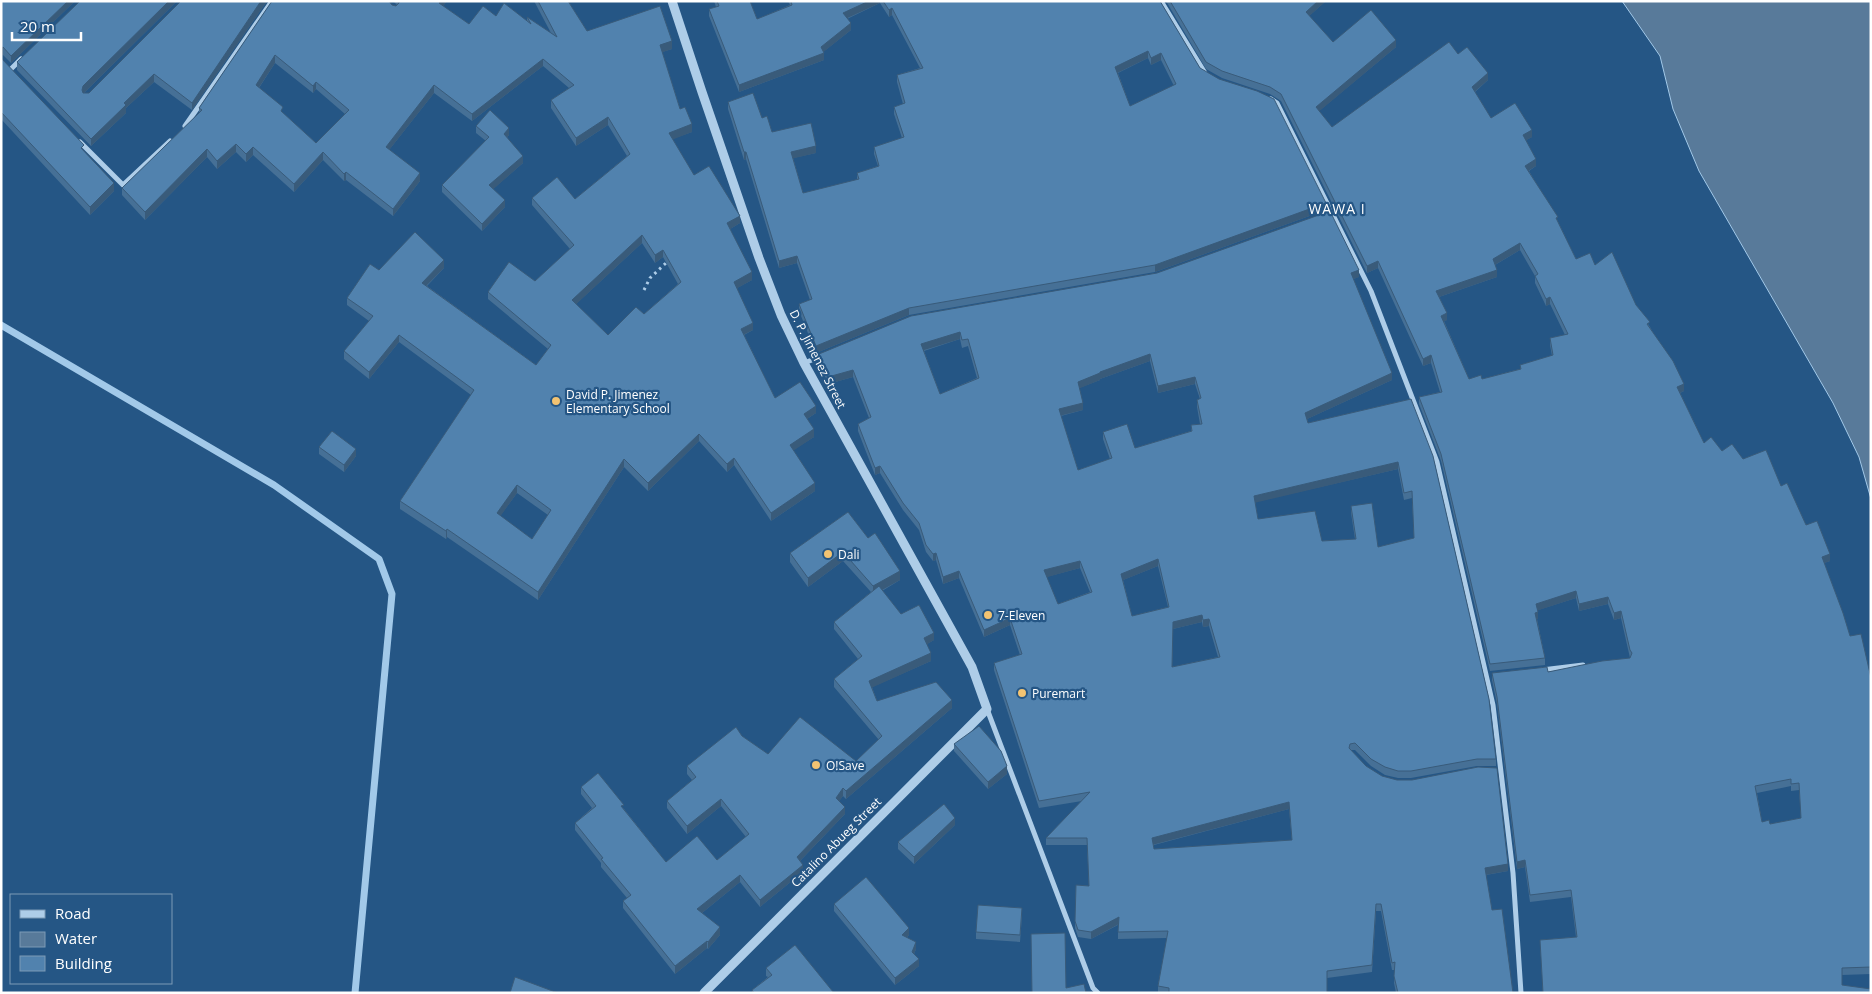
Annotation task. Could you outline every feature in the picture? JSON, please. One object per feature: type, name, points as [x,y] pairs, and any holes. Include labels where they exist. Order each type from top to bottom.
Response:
[{"type":"street","points":[[181,130],[188,124],[272,1]]},
{"type":"street","name":"D. P. Jimenez Street","points":[[672,1],[756,251],[781,315],[804,363],[972,667],[987,709]]},
{"type":"street","points":[[1161,1],[1203,72],[1208,75]]},
{"type":"street","points":[[10,69],[25,55]]},
{"type":"street","points":[[6,64],[17,75]]},
{"type":"street","points":[[1265,95],[1277,103],[1371,291],[1437,462],[1493,705],[1513,873],[1521,993]]},
{"type":"street","points":[[78,140],[123,186],[174,137]]},
{"type":"street","points":[[1322,216],[1331,213]]},
{"type":"street","points":[[804,363],[831,352]]},
{"type":"street","points":[[1534,671],[1590,665]]},
{"type":"street","points":[[1486,676],[1496,675]]},
{"type":"street","points":[[987,709],[1093,988],[1098,993]]},
{"type":"street","name":"Catalino Abueg Street","points":[[704,993],[987,709]]},
{"type":"street","points":[[1492,770],[1500,771]]},
{"type":"path","points":[[644,290],[650,278],[666,263]]},
{"type":"water","points":[[1622,1],[1871,1],[1871,499],[1859,457],[1833,403],[1699,171],[1673,109],[1660,56]]},
{"type":"building","points":[[1,1],[68,1],[11,56],[3,47],[1,48]]},
{"type":"building","points":[[80,1],[169,1],[83,86],[83,93],[89,93],[181,1],[261,1],[192,103],[154,74],[91,139],[17,62]]},
{"type":"building","points":[[272,1],[389,1],[392,5],[396,6],[399,1],[441,1],[439,3],[469,24],[483,6],[496,16],[504,3],[531,24],[527,17],[557,37],[538,1],[568,1],[587,31],[660,6],[672,41],[660,45],[680,109],[685,107],[692,124],[669,133],[694,175],[709,166],[740,216],[727,223],[752,272],[734,282],[753,323],[741,329],[775,398],[800,382],[816,406],[804,414],[814,429],[790,445],[815,483],[771,513],[734,458],[727,464],[699,434],[648,483],[624,459],[538,592],[447,529],[446,531],[400,501],[474,390],[399,335],[369,372],[344,351],[373,316],[347,298],[370,264],[379,270],[415,232],[444,260],[422,283],[536,365],[551,345],[488,292],[509,262],[535,281],[574,245],[532,198],[557,177],[575,199],[630,154],[608,117],[576,138],[551,100],[574,85],[543,59],[472,114],[434,85],[386,147],[420,173],[393,209],[346,172],[344,174],[323,152],[294,184],[253,147],[246,154],[236,144],[217,161],[207,149],[145,212],[122,188],[202,110],[199,108]],"holes":[[[275,55],[313,86],[316,82],[349,110],[316,143],[281,111],[283,107],[256,85]],[[642,235],[655,255],[663,250],[681,282],[644,314],[636,307],[608,335],[572,300]],[[517,485],[551,510],[532,539],[497,513]]]},
{"type":"building","points":[[717,1],[750,1],[757,19],[792,5],[791,1],[869,1],[843,13],[851,23],[821,47],[824,53],[739,85],[709,9],[719,6]]},
{"type":"building","points":[[883,1],[1160,1],[1200,68],[1219,79],[1257,91],[1274,99],[1326,203],[1155,265],[909,308],[816,346],[799,304],[812,299],[797,256],[779,261],[746,152],[744,152],[728,102],[753,93],[762,118],[767,116],[772,132],[811,123],[816,146],[791,152],[803,193],[859,179],[857,173],[879,166],[874,147],[904,137],[894,107],[905,103],[897,75],[923,68],[892,8],[889,10]],"holes":[[[1148,51],[1151,58],[1161,53],[1176,84],[1130,106],[1115,67]]]},
{"type":"building","points":[[1170,1],[1318,1],[1306,12],[1333,42],[1371,10],[1396,40],[1316,107],[1332,127],[1449,42],[1458,54],[1467,47],[1488,73],[1472,87],[1491,118],[1515,103],[1532,130],[1523,135],[1536,159],[1525,166],[1558,217],[1556,218],[1576,259],[1590,253],[1595,265],[1612,252],[1636,305],[1650,322],[1647,324],[1673,361],[1684,384],[1677,387],[1704,443],[1711,437],[1722,451],[1732,444],[1743,459],[1766,450],[1781,486],[1787,483],[1806,525],[1817,521],[1830,554],[1822,557],[1850,636],[1861,634],[1871,678],[1871,967],[1842,968],[1842,985],[1871,989],[1871,993],[1543,993],[1540,940],[1577,937],[1571,890],[1530,895],[1525,860],[1517,862],[1497,697],[1492,673],[1547,667],[1548,672],[1602,661],[1630,658],[1632,653],[1621,611],[1614,613],[1608,597],[1579,604],[1576,591],[1536,604],[1538,612],[1535,613],[1545,658],[1490,664],[1441,454],[1419,397],[1442,392],[1431,355],[1423,359],[1378,261],[1367,266],[1281,94],[1270,87],[1222,71],[1206,62]],"holes":[[[1520,243],[1538,274],[1535,276],[1546,299],[1550,297],[1568,334],[1550,338],[1553,355],[1520,365],[1521,369],[1482,379],[1481,375],[1469,379],[1441,316],[1447,313],[1436,291],[1497,270],[1493,259]],[[1791,779],[1791,784],[1799,783],[1801,818],[1770,824],[1769,820],[1762,822],[1755,786]]]},
{"type":"building","points":[[1,58],[84,145],[81,148],[114,183],[90,207],[1,112]]},
{"type":"building","points":[[490,110],[509,128],[504,134],[523,156],[489,185],[505,200],[482,224],[442,185],[489,137],[476,126]]},
{"type":"building","points":[[1330,211],[1359,270],[1351,273],[1392,373],[1305,413],[1308,423],[1411,399],[1433,456],[1489,699],[1496,759],[1477,759],[1411,771],[1398,771],[1385,767],[1371,759],[1355,743],[1350,744],[1349,748],[1366,766],[1382,776],[1397,780],[1412,780],[1478,767],[1497,768],[1508,864],[1485,868],[1492,910],[1502,909],[1513,993],[1398,993],[1394,976],[1395,962],[1392,963],[1381,904],[1376,904],[1372,965],[1327,971],[1327,993],[1169,993],[1169,988],[1158,986],[1168,931],[1118,932],[1119,917],[1091,932],[1078,930],[1075,921],[1076,885],[1089,886],[1087,838],[1046,838],[1090,792],[1039,801],[994,663],[1022,654],[1010,618],[984,630],[959,571],[943,577],[936,553],[933,554],[926,545],[919,523],[903,503],[880,466],[875,468],[858,424],[871,417],[853,370],[828,377],[819,354],[911,316],[1157,273]],"holes":[[[960,332],[962,340],[968,339],[979,378],[940,394],[921,344]],[[1150,354],[1158,386],[1195,377],[1201,398],[1197,400],[1202,424],[1191,425],[1192,431],[1135,448],[1127,424],[1103,432],[1112,458],[1078,470],[1059,409],[1083,403],[1078,382]],[[1398,462],[1404,493],[1412,491],[1414,538],[1378,547],[1372,503],[1351,506],[1356,539],[1322,541],[1315,511],[1258,519],[1254,496]],[[1158,559],[1169,607],[1132,616],[1121,574]],[[1080,561],[1092,592],[1058,604],[1044,570]],[[1202,615],[1203,620],[1209,619],[1220,657],[1172,667],[1173,622]],[[1289,802],[1292,840],[1154,849],[1152,838]]]},
{"type":"building","points":[[332,431],[356,449],[344,465],[319,447]]},
{"type":"building","points":[[848,512],[868,538],[875,533],[900,571],[873,586],[843,552],[808,578],[790,553]]},
{"type":"building","points":[[879,586],[901,614],[919,605],[934,633],[924,638],[931,653],[869,681],[877,701],[936,682],[952,700],[846,791],[843,788],[836,798],[845,807],[797,857],[803,865],[760,900],[740,875],[697,909],[720,927],[708,942],[675,966],[623,901],[631,895],[601,859],[603,858],[575,823],[596,806],[581,787],[598,773],[624,805],[621,806],[666,862],[697,836],[717,860],[749,834],[721,799],[687,826],[667,801],[696,777],[687,766],[736,727],[742,736],[768,754],[800,717],[856,761],[882,736],[834,679],[862,656],[834,622]]},
{"type":"building","points":[[979,726],[1001,751],[1007,766],[988,782],[954,744]]},
{"type":"building","points":[[944,804],[955,818],[914,857],[898,842]]},
{"type":"building","points":[[866,877],[909,928],[902,935],[916,942],[912,952],[919,959],[895,978],[834,904]]},
{"type":"building","points":[[978,905],[1022,908],[1020,935],[976,932]]},
{"type":"building","points":[[1065,933],[1066,988],[1084,984],[1086,993],[1032,993],[1031,934]]},
{"type":"building","points":[[795,945],[834,993],[754,993],[752,990],[772,975],[766,968]]},
{"type":"building","points":[[515,977],[558,993],[510,993]]},
{"type":"waterway","points":[[1,325],[274,485],[379,559],[392,594],[355,993]]},
{"type":"place","name":"David P. Jimenez Elementary School","points":[[556,401]]},
{"type":"place","name":"Dali","points":[[828,554]]},
{"type":"place","name":"7-Eleven","points":[[988,615]]},
{"type":"place","name":"Puremart","points":[[1022,693]]},
{"type":"place","name":"O!Save","points":[[816,765]]},
{"type":"district","name":"WAWA I","points":[[1337,208]]}]
